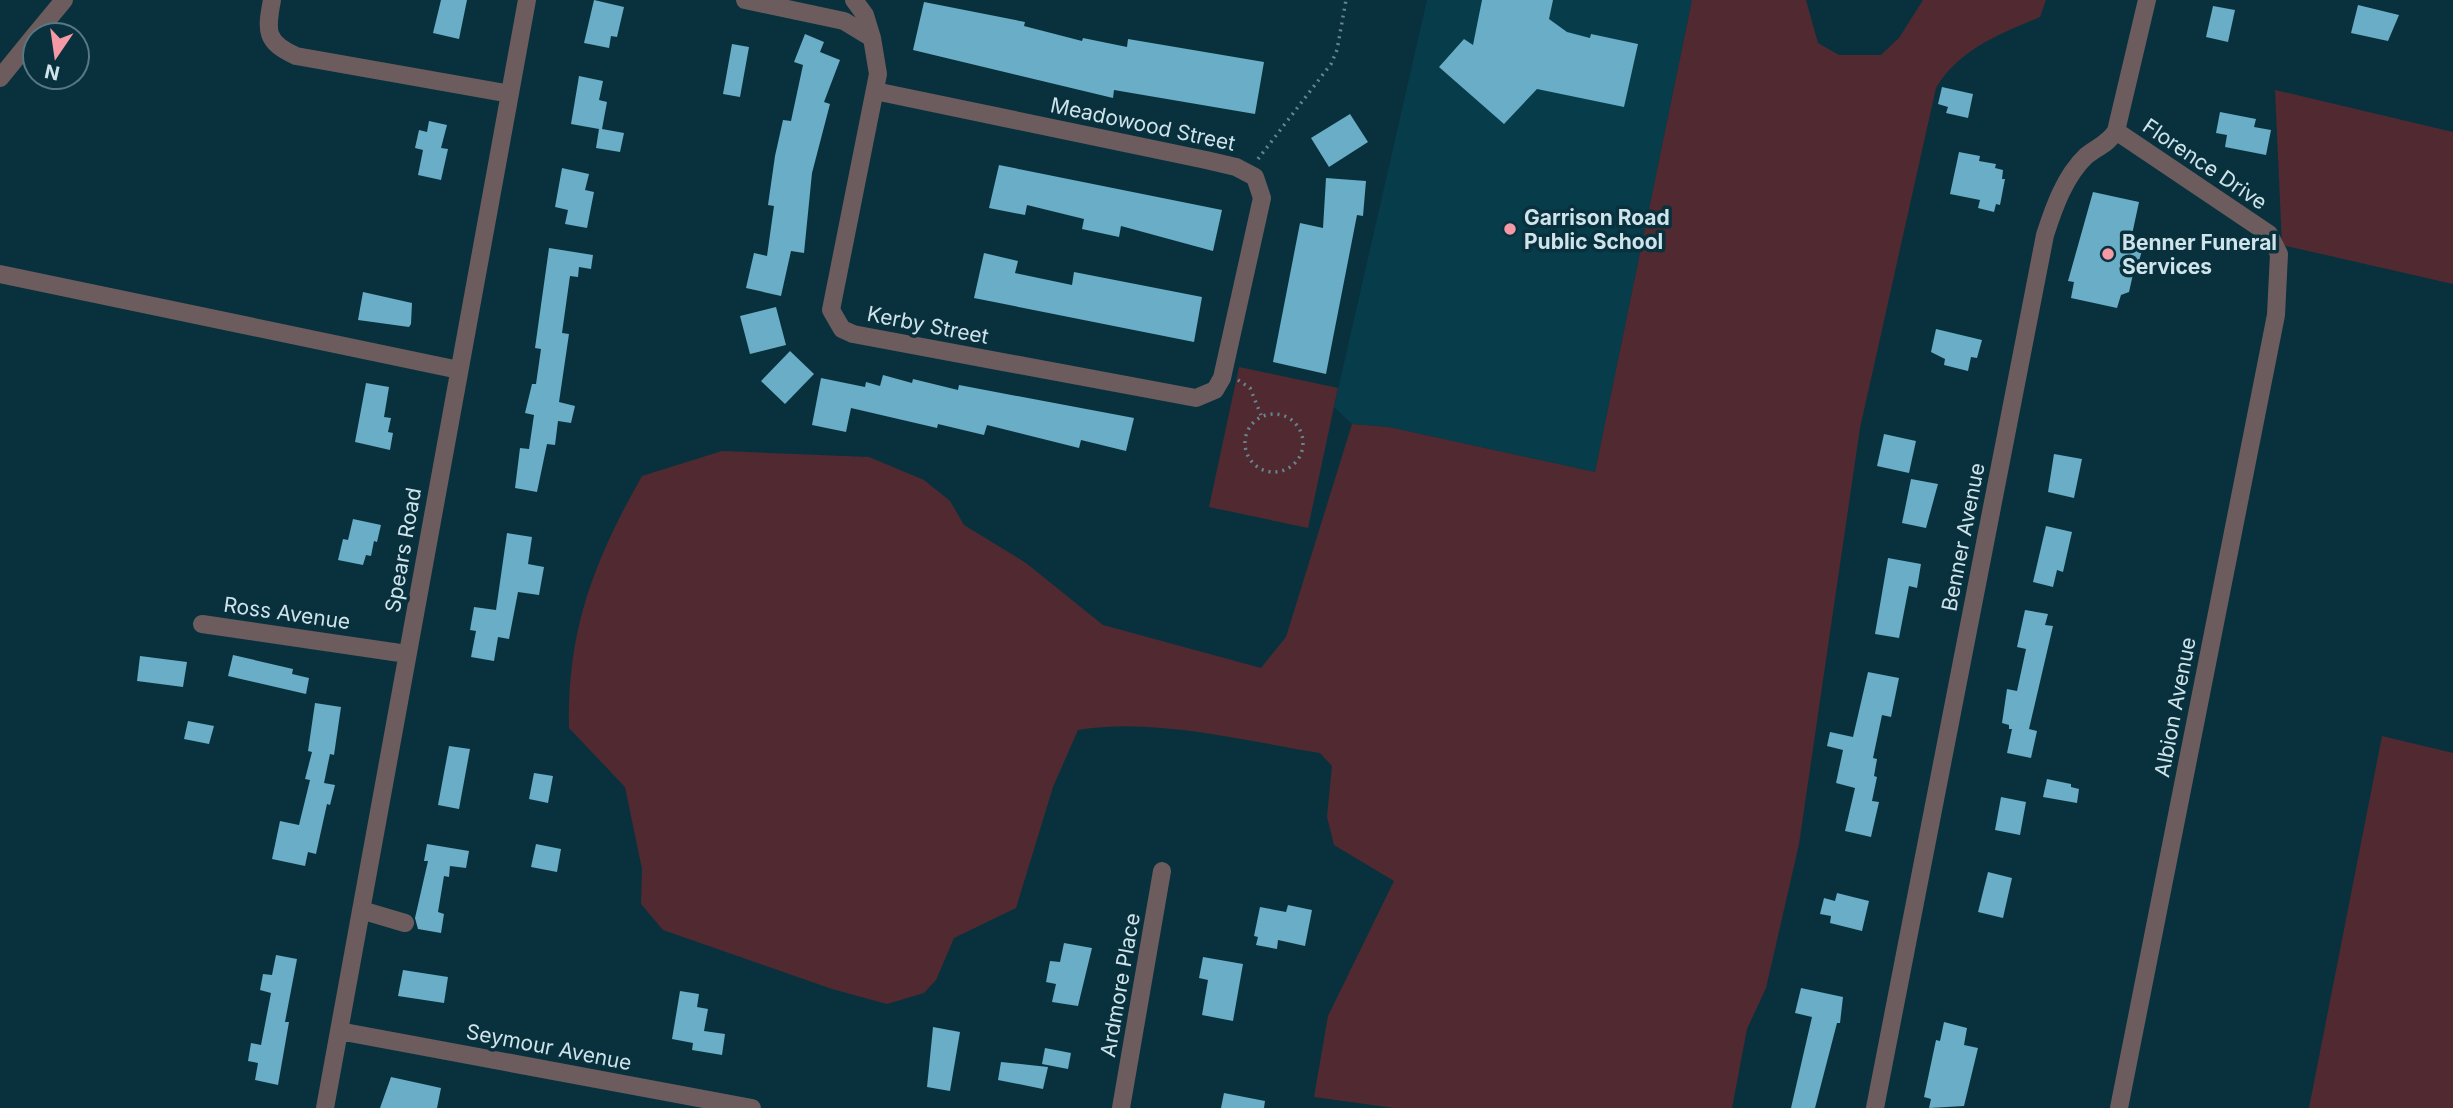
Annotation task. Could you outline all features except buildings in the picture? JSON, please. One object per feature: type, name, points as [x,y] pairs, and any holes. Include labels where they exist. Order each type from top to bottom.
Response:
[{"type":"street","points":[[47,21],[64,0]]},
{"type":"street","points":[[272,0],[267,24],[270,36],[279,48],[296,56],[510,94]]},
{"type":"street","name":"Spears Road","points":[[325,1108],[527,0]]},
{"type":"street","points":[[745,0],[844,21],[872,38]]},
{"type":"street","points":[[854,0],[865,15],[872,38]]},
{"type":"street","points":[[2116,131],[2147,0]]},
{"type":"street","name":"Kerby Street","points":[[872,38],[877,60],[875,91],[831,310],[842,329],[853,334],[1196,398],[1206,395]]},
{"type":"street","points":[[0,78],[21,52]]},
{"type":"street","name":"Meadowood Street","points":[[875,91],[1206,160],[1248,172],[1260,185],[1262,198],[1223,374],[1215,390],[1206,395]]},
{"type":"street","name":"Florence Drive","points":[[2116,131],[2269,234],[2279,254],[2276,316]]},
{"type":"street","name":"Benner Avenue","points":[[1875,1108],[2045,235],[2074,169],[2089,153],[2109,142],[2116,131]]},
{"type":"street","points":[[0,274],[459,370]]},
{"type":"street","name":"Albion Avenue","points":[[2119,1108],[2276,316]]},
{"type":"street","name":"Ross Avenue","points":[[202,624],[407,654]]},
{"type":"street","name":"Ardmore Place","points":[[1121,1108],[1162,871]]},
{"type":"street","points":[[361,911],[405,923]]},
{"type":"street","name":"Seymour Avenue","points":[[339,1031],[752,1108]]},
{"type":"path","points":[[1248,172],[1331,64],[1337,50],[1346,0]]},
{"type":"path","points":[[1223,374],[1244,382],[1251,388],[1261,416]]},
{"type":"path","points":[[1271,414],[1290,418],[1302,434],[1301,454],[1287,468],[1269,471],[1261,468],[1248,456],[1245,447],[1248,429],[1261,416],[1271,414]]},
{"type":"shaded area","name":"Garrison Road Public School","points":[[1427,0],[1692,0],[1595,472],[1389,427],[1352,424],[1334,407]]},
{"type":"shaded area","points":[[1692,0],[1806,0],[1818,43],[1839,55],[1881,55],[1899,38],[1923,0],[2046,0],[2040,17],[1968,53],[1945,74],[1936,88],[1860,428],[1799,844],[1766,988],[1747,1029],[1732,1108],[1394,1108],[1314,1097],[1328,1016],[1394,881],[1334,845],[1327,817],[1332,766],[1320,753],[1230,737],[1137,726],[1078,730],[1053,787],[1016,908],[954,938],[936,980],[924,993],[887,1004],[832,989],[663,930],[641,904],[642,869],[625,787],[569,728],[573,659],[587,597],[610,537],[642,476],[722,451],[869,457],[924,480],[950,501],[964,525],[1026,563],[1103,625],[1261,668],[1286,637],[1352,424],[1389,427],[1595,472]]},
{"type":"shaded area","points":[[2275,90],[2453,132],[2453,284],[2282,245]]},
{"type":"shaded area","points":[[1239,367],[1338,388],[1308,528],[1209,507]]},
{"type":"shaded area","points":[[2382,736],[2453,753],[2453,1108],[2309,1108]]},
{"type":"place","name":"Garrison Road Public School","points":[[1510,229]]},
{"type":"place","name":"Benner Funeral Services","points":[[2108,254]]}]
